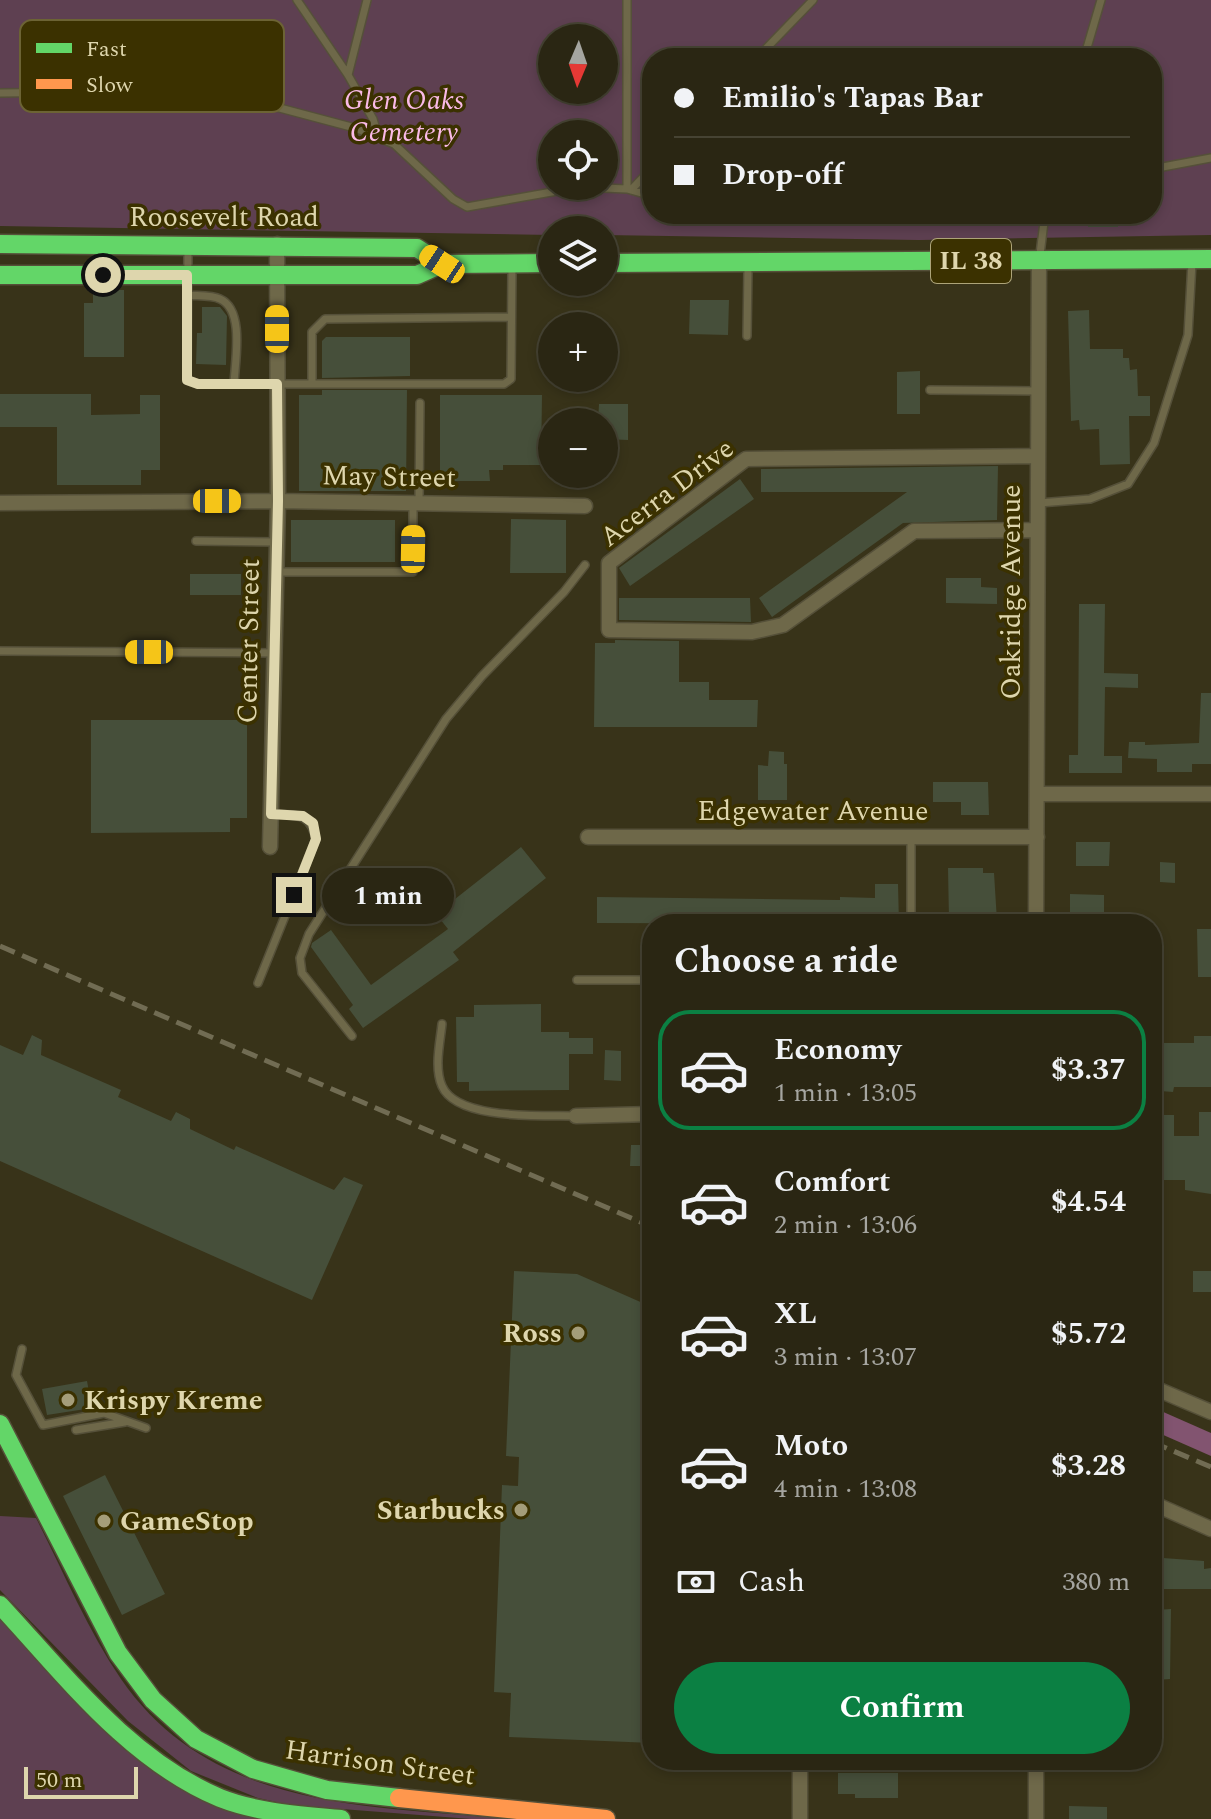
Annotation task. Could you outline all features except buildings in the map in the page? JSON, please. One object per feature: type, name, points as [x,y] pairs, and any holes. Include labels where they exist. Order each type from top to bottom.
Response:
[{"type":"main road","name":"Roosevelt Road","points":[[0,244],[277,244],[417,248],[442,264]]},
{"type":"main road","name":"IL 38","points":[[618,263],[1202,259]]},
{"type":"main road","name":"Roosevelt Road","points":[[0,275],[417,275],[442,264],[538,263]]},
{"type":"main road","name":"Harrison Street","points":[[0,1424],[42,1498],[114,1650],[150,1699],[197,1741],[252,1771],[327,1790],[606,1819]]},
{"type":"main road","points":[[0,1605],[136,1745],[163,1768],[222,1798],[292,1814],[341,1819]]},
{"type":"street","name":"Center Street","points":[[270,847],[278,501],[277,244]]},
{"type":"street","name":"Oakridge Avenue","points":[[1036,914],[1035,530],[1039,260]]},
{"type":"street","name":"Acerra Drive","points":[[1035,530],[914,531],[783,625],[752,632],[609,630],[609,563],[746,459],[1036,456]]},
{"type":"street","name":"May Street","points":[[0,503],[278,501],[585,506]]},
{"type":"street","points":[[1037,794],[1211,794]]},
{"type":"street","name":"Edgewater Avenue","points":[[588,837],[1037,837]]},
{"type":"street","points":[[576,1116],[642,1114]]},
{"type":"street","points":[[1162,1391],[1211,1412]]},
{"type":"street","points":[[1162,1507],[1211,1529]]},
{"type":"street","points":[[800,1770],[800,1819]]},
{"type":"street","points":[[1036,1770],[1036,1819]]},
{"type":"lane","points":[[297,0],[348,75],[373,119],[378,136]]},
{"type":"lane","points":[[348,75],[367,0]]},
{"type":"lane","points":[[627,0],[630,189]]},
{"type":"lane","points":[[767,48],[813,0]]},
{"type":"lane","points":[[1087,48],[1101,0]]},
{"type":"lane","points":[[0,93],[20,92]]},
{"type":"lane","points":[[284,109],[378,136],[394,144],[453,199],[467,207],[566,188],[630,189],[642,193]]},
{"type":"lane","points":[[1162,167],[1211,158]]},
{"type":"lane","points":[[630,189],[642,178]]},
{"type":"lane","points":[[1039,260],[1044,224]]},
{"type":"lane","points":[[189,244],[187,380],[198,384],[504,384],[511,379],[512,264]]},
{"type":"lane","points":[[1037,503],[1090,499],[1128,484],[1154,443],[1188,335],[1202,259]]},
{"type":"lane","points":[[747,336],[748,262]]},
{"type":"lane","points":[[187,295],[220,298],[232,309],[235,322],[234,384]]},
{"type":"lane","points":[[312,383],[312,332],[325,319],[511,317]]},
{"type":"lane","points":[[930,390],[1038,391]]},
{"type":"lane","points":[[277,572],[413,572],[420,403]]},
{"type":"lane","points":[[196,541],[277,542]]},
{"type":"lane","points":[[352,1036],[302,973],[300,958],[309,934],[446,719],[482,676],[556,601],[585,565]]},
{"type":"lane","points":[[0,651],[275,653]]},
{"type":"lane","points":[[258,983],[316,839],[313,823],[303,816],[271,814]]},
{"type":"lane","points":[[911,837],[911,914]]},
{"type":"lane","points":[[577,980],[642,980]]},
{"type":"lane","points":[[442,1024],[439,1075],[451,1097],[493,1112],[576,1116]]},
{"type":"lane","points":[[22,1349],[16,1375],[43,1425],[104,1413],[146,1428]]},
{"type":"lane","points":[[76,1430],[127,1421]]},
{"type":"green space","name":"Glen Oaks Cemetery","points":[[0,0],[1211,0],[1211,235],[919,240],[618,235],[618,216],[538,216],[538,235],[0,226]]},
{"type":"green space","points":[[0,1516],[36,1518],[86,1620],[121,1679],[158,1722],[200,1755],[247,1778],[296,1793],[403,1810],[511,1819],[471,1819],[290,1805],[258,1798],[191,1771],[128,1721],[0,1590]]},
{"type":"green space","points":[[0,1619],[128,1750],[256,1819],[0,1819]]},
{"type":"shaded area","points":[[1162,1411],[1211,1433],[1211,1456],[1162,1434]]},
{"type":"railway","points":[[0,946],[642,1223]]},
{"type":"railway","points":[[1162,1446],[1211,1467]]},
{"type":"traffic: fast","points":[[0,244],[417,248],[442,264]]},
{"type":"traffic: fast","points":[[618,263],[1211,259]]},
{"type":"traffic: fast","points":[[0,275],[417,275],[442,264],[538,263]]},
{"type":"traffic: fast","points":[[0,1424],[118,1653],[153,1700],[196,1739],[253,1769],[327,1790],[399,1798]]},
{"type":"traffic: fast","points":[[0,1605],[100,1714],[156,1762],[187,1782],[220,1798],[249,1807],[341,1819]]},
{"type":"traffic: slow","points":[[399,1798],[606,1819]]},
{"type":"place","name":"Ross","points":[[578,1333]]},
{"type":"place","name":"Krispy Kreme","points":[[68,1400]]},
{"type":"place","name":"Starbucks","points":[[521,1510]]},
{"type":"place","name":"GameStop","points":[[104,1521]]},
{"type":"route","points":[[103,275],[187,275],[187,380],[198,384],[277,384],[278,501],[271,814],[303,816],[313,823],[316,839],[294,895]]}]
